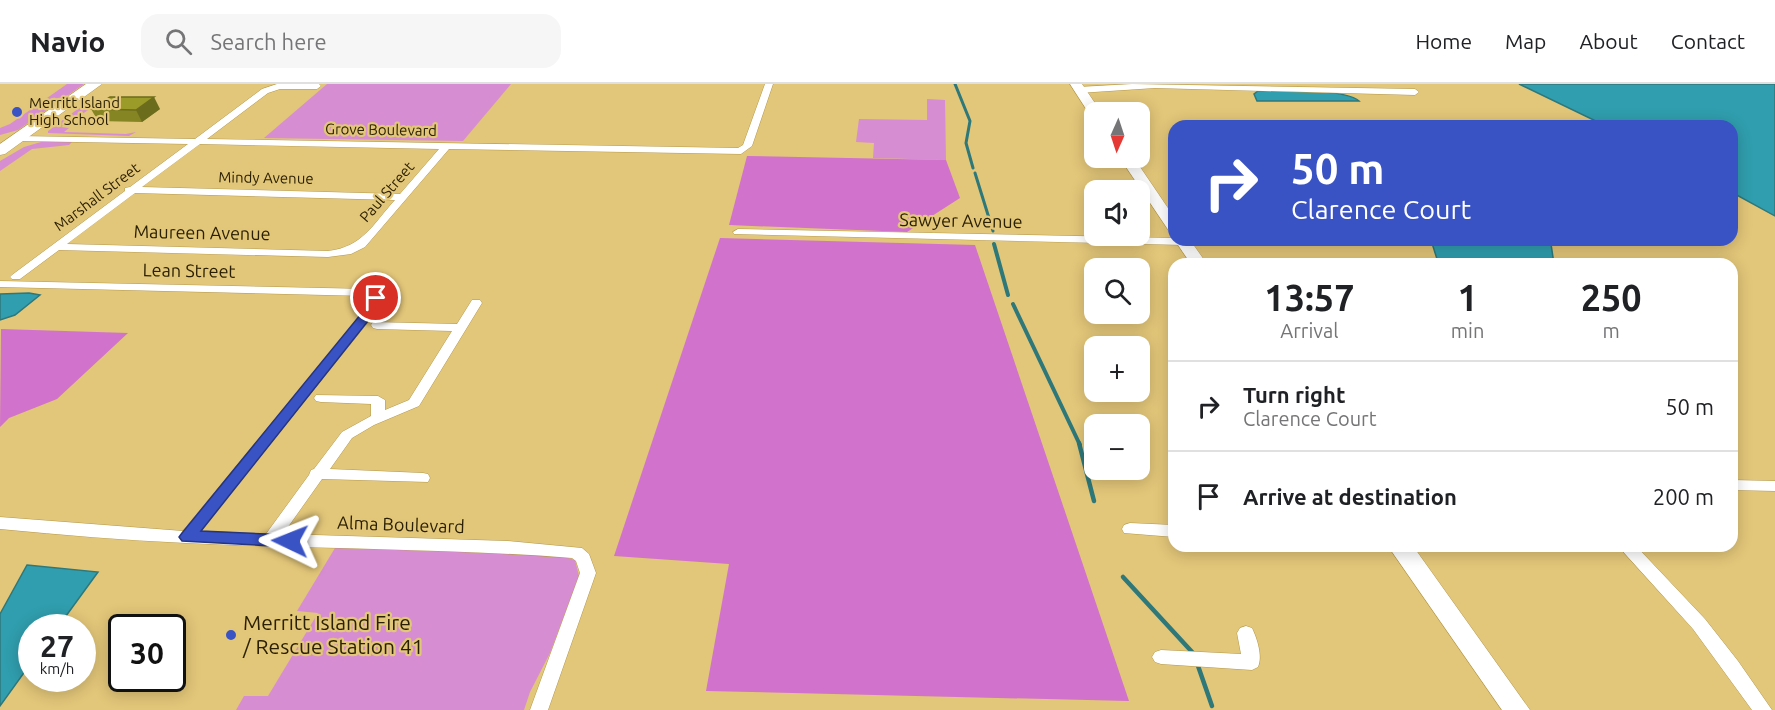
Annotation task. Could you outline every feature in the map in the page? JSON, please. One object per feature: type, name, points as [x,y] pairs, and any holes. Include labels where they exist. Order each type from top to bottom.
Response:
[{"type":"main road","points":[[0,151],[95,84]]},
{"type":"street","name":"Grove Boulevard","points":[[20,138],[729,152],[741,151],[747,146],[769,84]]},
{"type":"street","name":"Marshall Street","points":[[15,277],[129,190],[269,89],[285,85],[317,86]]},
{"type":"street","points":[[1078,87],[1163,86],[1415,92]]},
{"type":"street","points":[[1078,87],[1088,102]]},
{"type":"street","name":"Paul Street","points":[[347,252],[361,245],[446,147]]},
{"type":"street","points":[[1134,168],[1168,219]]},
{"type":"street","name":"Mindy Avenue","points":[[129,190],[403,196]]},
{"type":"street","name":"Sawyer Avenue","points":[[738,232],[1168,241]]},
{"type":"street","name":"Maureen Avenue","points":[[55,247],[316,254],[347,252]]},
{"type":"street","name":"Lean Street","points":[[0,284],[369,293],[376,298],[376,304],[187,537]]},
{"type":"street","points":[[270,540],[316,474],[347,435],[378,418],[414,403],[476,303]]},
{"type":"street","points":[[377,325],[460,328]]},
{"type":"street","points":[[321,398],[378,400],[378,418]]},
{"type":"street","points":[[316,474],[423,478]]},
{"type":"street","points":[[1738,485],[1775,486]]},
{"type":"street","name":"Alma Boulevard","points":[[0,523],[187,537],[576,552],[583,558],[588,573],[539,710]]},
{"type":"street","points":[[1130,529],[1168,531]]},
{"type":"street","points":[[1404,552],[1517,710]]},
{"type":"street","points":[[1632,552],[1671,588],[1702,626],[1763,710]]},
{"type":"street","points":[[1161,657],[1252,662],[1246,633]]},
{"type":"shaded area","points":[[67,84],[84,84],[18,130],[0,135],[0,128],[10,124]]},
{"type":"shaded area","points":[[327,84],[511,84],[463,141],[264,138]]},
{"type":"shaded area","points":[[927,99],[945,100],[946,160],[873,158],[874,143],[856,142],[859,119],[927,120]]},
{"type":"shaded area","points":[[98,104],[61,127],[69,128],[64,132],[126,134],[136,132],[129,136],[48,133],[79,108]]},
{"type":"shaded area","points":[[41,142],[72,142],[69,145],[32,149],[0,171],[0,161],[24,147]]},
{"type":"shaded area","points":[[747,156],[946,160],[960,198],[907,232],[729,225]]},
{"type":"shaded area","points":[[720,238],[975,245],[1129,701],[706,691],[729,564],[614,556]]},
{"type":"shaded area","points":[[1,329],[128,333],[57,399],[9,418],[0,427]]},
{"type":"shaded area","points":[[338,543],[561,556],[575,560],[579,576],[550,653],[530,692],[524,710],[236,710],[244,696],[268,696],[318,613],[297,611]]},
{"type":"water","points":[[1519,84],[1775,84],[1775,216],[1738,196],[1738,120],[1594,120]]},
{"type":"water","points":[[1258,91],[1327,92],[1352,97],[1359,101],[1257,101],[1254,94]]},
{"type":"water","points":[[1433,246],[1551,246],[1553,258],[1437,258]]},
{"type":"water","points":[[0,294],[40,295],[15,315],[0,320]]},
{"type":"water","points":[[27,565],[98,572],[67,614],[18,614],[18,681],[0,706],[0,614]]},
{"type":"building","points":[[110,97],[154,97],[136,110],[91,109]]},
{"type":"waterway","points":[[955,84],[970,121],[966,143],[973,168]]},
{"type":"waterway","points":[[975,173],[993,231]]},
{"type":"waterway","points":[[994,244],[1008,295]]},
{"type":"waterway","points":[[1013,304],[1080,445]]},
{"type":"waterway","points":[[1079,443],[1094,501]]},
{"type":"waterway","points":[[1123,577],[1193,653]]},
{"type":"waterway","points":[[1197,663],[1212,706]]},
{"type":"place","name":"Merritt Island High School","points":[[17,112]]},
{"type":"place","name":"Merritt Island Fire / Rescue Station 41","points":[[231,635]]},
{"type":"route","points":[[290,541],[187,537],[376,304],[376,298]]}]
